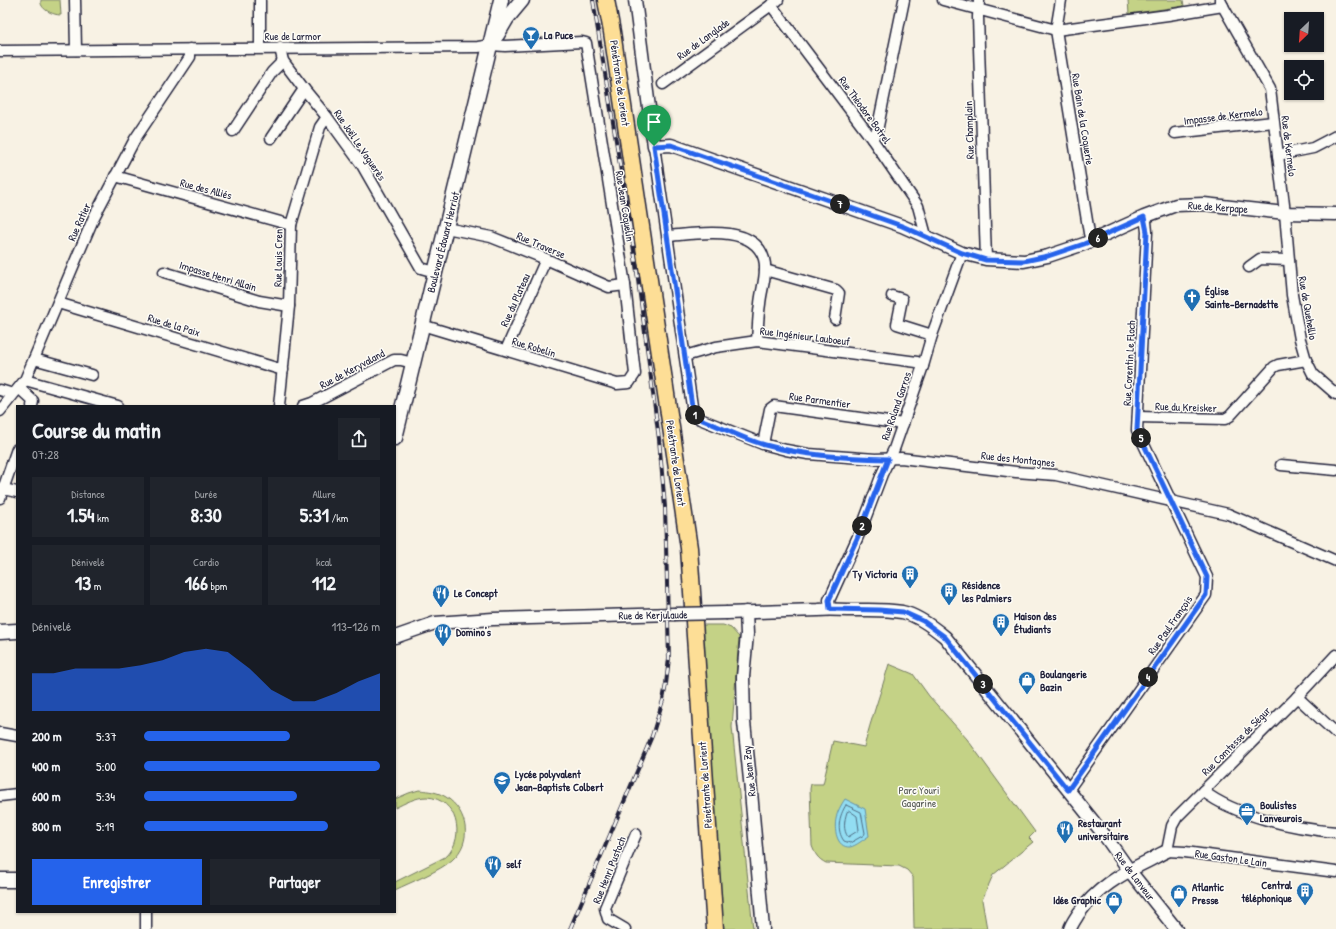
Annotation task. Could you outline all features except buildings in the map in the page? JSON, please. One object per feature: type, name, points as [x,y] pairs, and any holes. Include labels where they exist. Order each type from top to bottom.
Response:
[{"type":"main road","name":"Boulevard Édouard Herriot","points":[[396,434],[501,0]]},
{"type":"main road","name":"Boulevard Édouard Herriot","points":[[491,45],[507,18],[522,0]]},
{"type":"main road","name":"Pénétrante de Lorient","points":[[606,0],[689,548],[715,929]]},
{"type":"main road","points":[[0,632],[16,631]]},
{"type":"main road","points":[[0,880],[16,880]]},
{"type":"street","points":[[75,0],[76,50]]},
{"type":"street","points":[[260,0],[260,48]]},
{"type":"street","points":[[635,0],[654,146],[685,356]]},
{"type":"street","points":[[872,139],[877,131],[904,0]]},
{"type":"street","points":[[943,0],[978,4],[1056,30],[1180,14],[1221,2]]},
{"type":"street","name":"Rue Bain de la Coquerie","points":[[1061,0],[1056,30],[1091,241]]},
{"type":"street","name":"Rue Théodore Botrel","points":[[775,2],[918,206],[925,236]]},
{"type":"street","name":"Rue de Langlade","points":[[663,84],[775,2]]},
{"type":"street","name":"Rue de Kermelo","points":[[1221,2],[1270,89],[1285,212]]},
{"type":"street","name":"Rue Champlain","points":[[978,4],[986,260]]},
{"type":"street","name":"Rue de Larmor","points":[[0,51],[462,47],[586,43]]},
{"type":"street","name":"Rue Jean Coquelin","points":[[586,43],[626,285],[635,374]]},
{"type":"street","name":"Rue Joël Le Vaguerès","points":[[280,48],[284,61],[362,164],[421,268],[435,272]]},
{"type":"street","name":"Rue Ratier","points":[[0,411],[19,388],[34,358],[94,216],[135,139],[190,57],[190,49]]},
{"type":"street","points":[[233,131],[272,72],[284,61]]},
{"type":"street","points":[[271,138],[304,89]]},
{"type":"street","name":"Rue Louis Cren","points":[[279,405],[289,306],[290,225],[320,127],[327,117]]},
{"type":"street","name":"Impasse de Kermelo","points":[[1175,133],[1273,122]]},
{"type":"street","points":[[1278,155],[1313,148],[1336,136]]},
{"type":"street","name":"Rue de Kerpape","points":[[654,146],[671,145],[902,226],[962,253],[986,260],[1024,261],[1048,256],[1091,241],[1167,208],[1186,204],[1204,204],[1285,212],[1336,214]]},
{"type":"street","name":"Rue des Alliés","points":[[115,176],[290,225]]},
{"type":"street","name":"Rue de Quehellio","points":[[1285,212],[1292,296],[1300,339],[1306,360],[1313,374],[1336,394]]},
{"type":"street","name":"Rue Corentin Le Floch","points":[[1144,217],[1147,232],[1137,430],[1171,502]]},
{"type":"street","name":"Rue Traverse","points":[[446,228],[491,237],[546,259],[609,287],[626,285]]},
{"type":"street","points":[[668,236],[726,233],[748,240],[759,249],[764,258],[765,270],[757,341]]},
{"type":"street","name":"Rue Roland Garros","points":[[830,609],[829,600],[835,585],[860,532],[888,459],[894,450],[932,335],[962,253]]},
{"type":"street","name":"Rue du Plateau","points":[[506,350],[546,259]]},
{"type":"street","points":[[1249,266],[1260,259],[1289,260]]},
{"type":"street","points":[[765,270],[836,290],[839,293],[835,319]]},
{"type":"street","name":"Impasse Henri Allain","points":[[164,272],[259,302],[289,306]]},
{"type":"street","points":[[892,296],[902,299],[897,324],[932,335]]},
{"type":"street","name":"Rue de la Paix","points":[[58,303],[283,370]]},
{"type":"street","name":"Rue Robelin","points":[[422,325],[618,384],[629,383],[635,374]]},
{"type":"street","name":"Rue Ingénieur Lauboeuf","points":[[685,356],[716,347],[757,341],[917,362],[923,366]]},
{"type":"street","name":"Rue des Montagnes","points":[[685,356],[693,413],[700,419],[763,444],[808,454],[875,459],[901,458],[1056,475],[1228,514],[1336,561]]},
{"type":"street","points":[[34,358],[92,375]]},
{"type":"street","name":"Rue de Keryvaland","points":[[306,405],[394,360],[402,360],[413,363]]},
{"type":"street","name":"Rue du Kreisker","points":[[1138,417],[1225,419],[1230,416],[1276,366],[1306,360]]},
{"type":"street","points":[[19,388],[34,401],[32,405]]},
{"type":"street","points":[[0,390],[19,388],[112,405]]},
{"type":"street","name":"Rue Parmentier","points":[[763,444],[770,409],[774,406],[903,424]]},
{"type":"street","points":[[16,452],[2,494],[16,492]]},
{"type":"street","points":[[1281,464],[1336,470]]},
{"type":"street","name":"Rue Paul François","points":[[1068,790],[1206,595],[1207,577],[1171,502]]},
{"type":"street","name":"Rue de Kerjulaude","points":[[398,634],[435,623],[493,619],[830,609],[903,612]]},
{"type":"street","name":"Rue Jean Zay","points":[[746,612],[747,633],[743,684],[744,722],[763,929]]},
{"type":"street","name":"Rue de Lanveur","points":[[903,612],[923,621],[945,637],[1105,836],[1129,870],[1176,929]]},
{"type":"street","name":"Rue Comtesse de Ségur","points":[[1167,851],[1172,826],[1177,817],[1297,697],[1336,655]]},
{"type":"street","points":[[1297,697],[1336,733]]},
{"type":"street","points":[[0,733],[16,736]]},
{"type":"street","points":[[1203,791],[1213,799],[1254,816],[1317,831],[1336,832]]},
{"type":"street","points":[[0,796],[16,794]]},
{"type":"street","name":"Rue Henri Pustoch","points":[[624,929],[608,919],[605,908],[636,834]]},
{"type":"street","points":[[1070,929],[1085,905],[1108,883],[1129,870],[1167,851]]},
{"type":"street","name":"Rue Gaston Le Lain","points":[[1167,851],[1185,852],[1336,872]]},
{"type":"street","points":[[146,913],[146,929]]},
{"type":"green space","points":[[41,0],[60,0],[61,15],[51,13],[44,9]]},
{"type":"green space","points":[[1128,0],[1183,0],[1184,6],[1129,14]]},
{"type":"green space","points":[[696,625],[723,625],[731,628],[739,637],[732,727],[753,929],[723,929]]},
{"type":"green space","name":"Parc Youri Gagarine","points":[[889,664],[913,674],[929,696],[967,739],[1035,832],[1029,838],[1033,842],[993,875],[982,900],[987,929],[914,929],[913,877],[907,870],[899,866],[826,863],[817,856],[812,846],[811,784],[823,784],[833,741],[864,747]]},
{"type":"green space","points":[[419,790],[430,791],[446,797],[459,810],[463,818],[465,836],[459,853],[447,864],[396,890],[396,882],[447,856],[453,848],[456,839],[457,829],[452,811],[437,799],[427,797],[419,798],[396,808],[396,799]]},
{"type":"water","points":[[845,799],[865,809],[869,836],[850,847],[845,846],[839,841],[835,823],[839,809]]},
{"type":"railway","points":[[570,929],[652,736],[663,700],[669,658],[665,507],[659,439],[635,257],[593,0]]},
{"type":"place","name":"La Puce","points":[[531,50]]},
{"type":"place","name":"Église Sainte-Bernadette","points":[[1192,312]]},
{"type":"place","name":"Ty Victoria","points":[[910,589]]},
{"type":"place","name":"Résidence les Palmiers","points":[[949,606]]},
{"type":"place","name":"Le Concept","points":[[441,608]]},
{"type":"place","name":"Maison des Étudiants","points":[[1001,637]]},
{"type":"place","name":"Domino's","points":[[443,647]]},
{"type":"place","name":"Boulangerie Bazin","points":[[1027,695]]},
{"type":"place","name":"Lycée polyvalent Jean-Baptiste Colbert","points":[[502,795]]},
{"type":"place","name":"Boulistes Lanveurois","points":[[1247,826]]},
{"type":"place","name":"Restaurant universitaire","points":[[1065,844]]},
{"type":"place","name":"self","points":[[493,879]]},
{"type":"place","name":"Central téléphonique","points":[[1305,906]]},
{"type":"place","name":"Atlantic Presse","points":[[1179,908]]},
{"type":"place","name":"Idée Graphic","points":[[1114,915]]},
{"type":"route","points":[[671,145],[902,226],[962,253],[986,260],[1024,261],[1048,256],[1084,244],[1144,217],[1147,232],[1137,430],[1207,577],[1206,595],[1068,790],[945,637],[934,628],[903,612],[830,609],[829,600],[860,532],[888,459],[808,454],[786,450],[763,444],[700,419],[693,413],[654,146],[671,145]]}]
